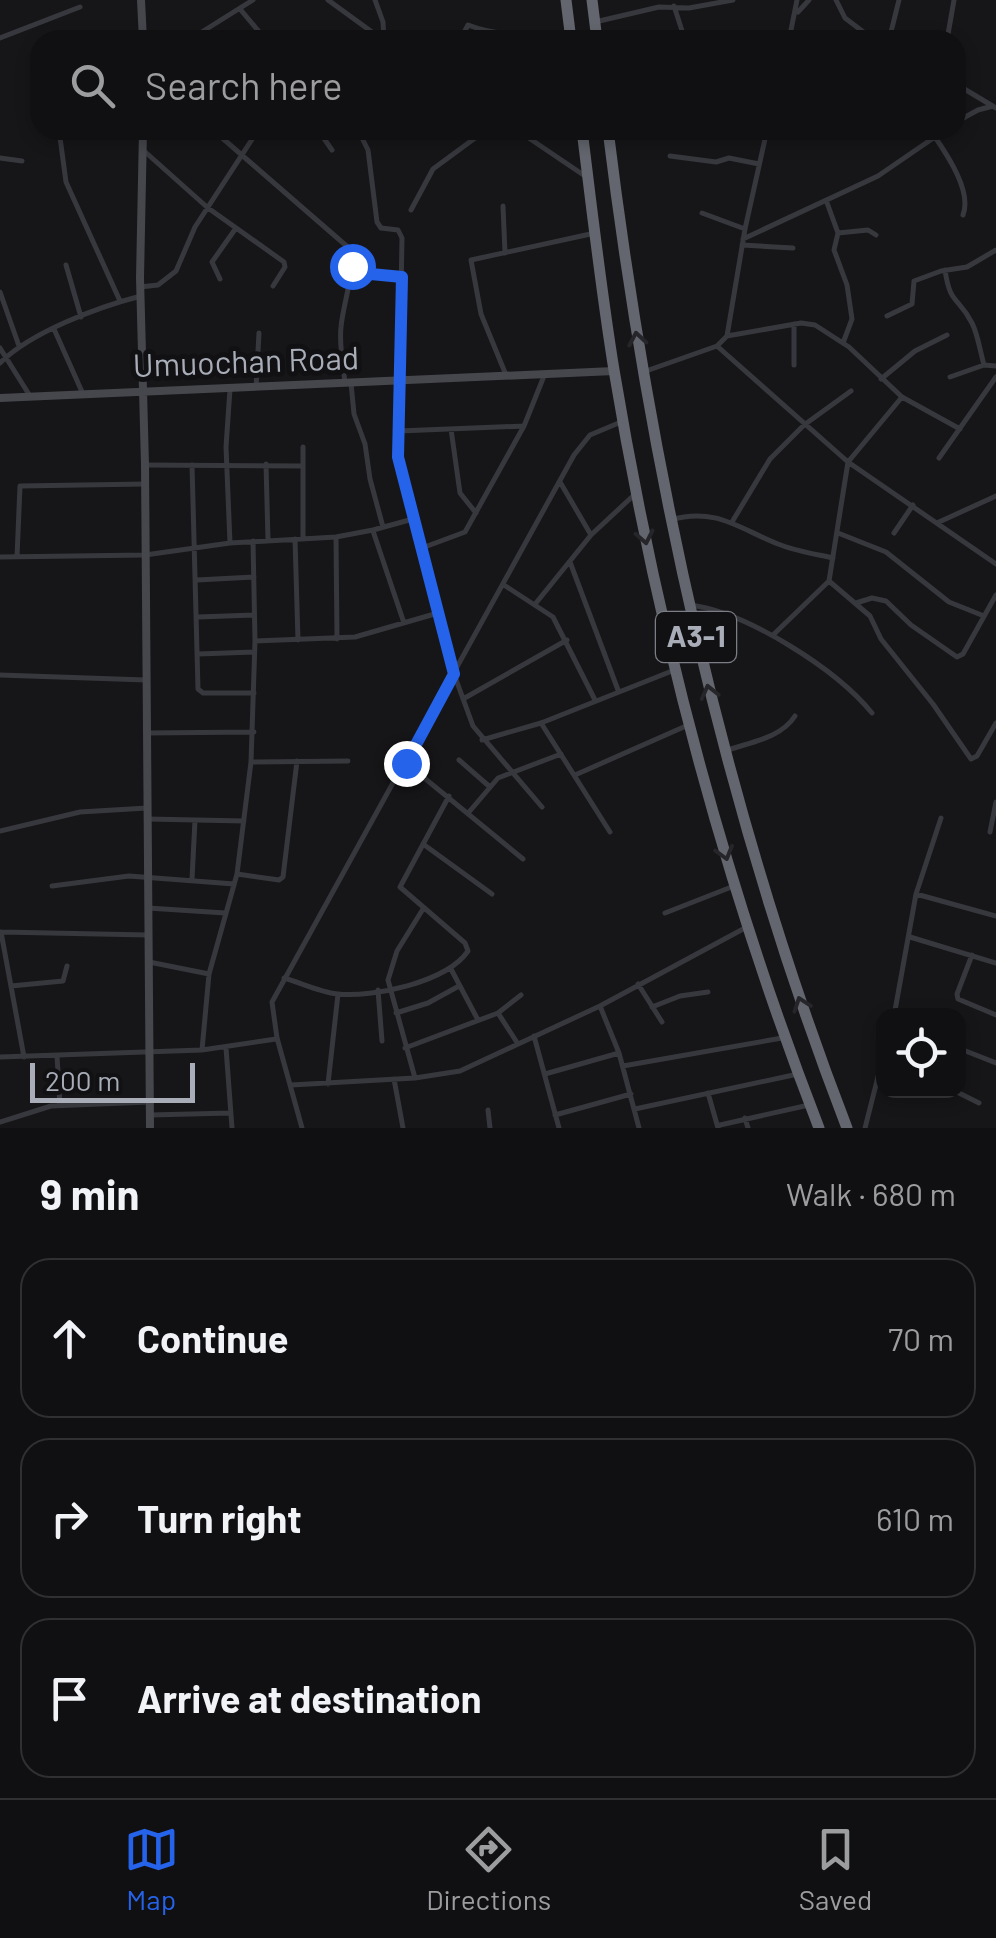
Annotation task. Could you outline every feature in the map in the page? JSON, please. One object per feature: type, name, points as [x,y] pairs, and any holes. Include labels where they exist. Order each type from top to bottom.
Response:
[{"type":"highway","points":[[566,0],[569,30]]},
{"type":"highway","points":[[592,0],[596,30]]},
{"type":"highway","name":"A3-1","points":[[583,140],[614,371],[675,670],[734,886],[819,1128]]},
{"type":"highway","name":"A3-1","points":[[609,140],[643,372],[688,604],[763,886],[847,1128]]},
{"type":"highway","points":[[796,1069],[819,1056]]},
{"type":"main road","points":[[141,0],[142,30]]},
{"type":"main road","points":[[142,140],[140,291],[150,1128]]},
{"type":"main road","name":"Umuochan Road","points":[[0,398],[614,371]]},
{"type":"street","points":[[205,30],[252,0]]},
{"type":"street","points":[[328,0],[370,30]]},
{"type":"street","points":[[375,0],[382,30]]},
{"type":"street","points":[[595,22],[674,6],[689,8],[733,0]]},
{"type":"street","points":[[792,30],[798,0]]},
{"type":"street","points":[[796,14],[809,0]]},
{"type":"street","points":[[836,0],[845,18],[861,30]]},
{"type":"street","points":[[891,30],[898,0]]},
{"type":"street","points":[[949,30],[954,0]]},
{"type":"street","points":[[0,38],[80,6]]},
{"type":"street","points":[[674,6],[682,30]]},
{"type":"street","points":[[240,9],[258,30]]},
{"type":"street","points":[[966,90],[996,106]]},
{"type":"street","points":[[966,117],[996,106]]},
{"type":"street","points":[[61,140],[63,174],[120,301]]},
{"type":"street","points":[[225,140],[350,249],[340,332],[354,414],[366,444],[370,479],[383,528]]},
{"type":"street","points":[[3,360],[19,347],[172,276],[251,140]]},
{"type":"street","points":[[325,140],[332,150]]},
{"type":"street","points":[[363,140],[368,150],[378,225],[398,230],[402,238],[398,457],[420,548],[454,674],[482,740],[542,808]]},
{"type":"street","points":[[411,210],[433,170],[473,140]]},
{"type":"street","points":[[532,140],[588,178]]},
{"type":"street","points":[[643,372],[717,346],[726,336],[765,140]]},
{"type":"street","points":[[743,242],[878,176],[931,140]]},
{"type":"street","points":[[937,140],[960,186],[966,206],[963,215]]},
{"type":"street","points":[[142,150],[208,208],[284,262],[273,286]]},
{"type":"street","points":[[670,156],[716,162],[729,158],[760,164]]},
{"type":"street","points":[[0,158],[22,161]]},
{"type":"street","points":[[826,200],[838,233],[834,250],[847,285],[852,318],[843,343]]},
{"type":"street","points":[[503,206],[505,253]]},
{"type":"street","points":[[702,214],[745,229]]},
{"type":"street","points":[[220,279],[212,262],[236,228]]},
{"type":"street","points":[[838,233],[868,230],[876,235]]},
{"type":"street","points":[[508,378],[481,314],[471,260],[594,233]]},
{"type":"street","points":[[743,242],[793,248]]},
{"type":"street","points":[[887,316],[912,304],[914,281],[967,267],[996,250]]},
{"type":"street","points":[[66,265],[81,318]]},
{"type":"street","points":[[939,458],[996,376],[965,312],[949,295],[946,270]]},
{"type":"street","points":[[350,272],[402,277]]},
{"type":"street","points":[[0,292],[19,347]]},
{"type":"street","points":[[726,336],[794,324],[815,325],[843,343],[902,397],[960,429]]},
{"type":"street","points":[[794,324],[794,366]]},
{"type":"street","points":[[54,330],[83,394]]},
{"type":"street","points":[[256,387],[259,333]]},
{"type":"street","points":[[880,379],[914,351],[947,334]]},
{"type":"street","points":[[717,346],[848,462],[996,564]]},
{"type":"street","points":[[0,348],[3,360],[30,396]]},
{"type":"street","points":[[950,377],[990,366]]},
{"type":"street","points":[[420,548],[462,536],[524,426],[544,376]]},
{"type":"street","points":[[230,389],[230,543]]},
{"type":"street","points":[[732,522],[759,474],[804,425],[851,391]]},
{"type":"street","points":[[772,635],[828,581],[848,462],[902,397]]},
{"type":"street","points":[[302,1128],[271,1009],[284,978],[574,456],[590,435],[624,421]]},
{"type":"street","points":[[399,431],[524,426]]},
{"type":"street","points":[[451,429],[460,492],[476,513]]},
{"type":"street","points":[[303,447],[303,538]]},
{"type":"street","points":[[266,464],[268,540]]},
{"type":"street","points":[[145,465],[303,466]]},
{"type":"street","points":[[192,465],[197,684],[200,692],[254,692]]},
{"type":"street","points":[[560,482],[590,536]]},
{"type":"street","points":[[17,557],[20,486],[145,484]]},
{"type":"street","points":[[536,603],[590,536],[636,493]]},
{"type":"street","points":[[939,522],[996,496]]},
{"type":"street","points":[[894,533],[912,505]]},
{"type":"street","points":[[670,520],[700,514],[732,522],[784,547],[834,558]]},
{"type":"street","points":[[0,557],[146,555],[230,543],[336,536],[383,528],[412,518]]},
{"type":"street","points":[[373,530],[404,623]]},
{"type":"street","points":[[838,534],[871,543],[949,602],[984,616]]},
{"type":"street","points":[[336,536],[337,639]]},
{"type":"street","points":[[295,538],[298,640]]},
{"type":"street","points":[[202,1050],[209,974],[236,874],[251,762],[253,541]]},
{"type":"street","points":[[570,561],[618,690]]},
{"type":"street","points":[[197,580],[254,577]]},
{"type":"street","points":[[828,581],[870,616],[881,639],[934,704],[970,759],[976,756],[996,723]]},
{"type":"street","points":[[504,585],[553,617],[595,700]]},
{"type":"street","points":[[856,603],[880,598],[957,657],[963,654],[996,595]]},
{"type":"street","points":[[688,604],[737,617],[772,635],[845,683],[872,713]]},
{"type":"street","points":[[255,641],[337,639],[369,634],[438,613]]},
{"type":"street","points":[[198,617],[254,615]]},
{"type":"street","points":[[463,699],[568,640]]},
{"type":"street","points":[[198,654],[254,652]]},
{"type":"street","points":[[482,740],[541,723],[675,670]]},
{"type":"street","points":[[0,676],[146,680]]},
{"type":"street","points":[[725,750],[774,734],[795,716]]},
{"type":"street","points":[[541,723],[610,832]]},
{"type":"street","points":[[575,775],[689,725]]},
{"type":"street","points":[[147,733],[254,732]]},
{"type":"street","points":[[468,812],[498,778],[561,754]]},
{"type":"street","points":[[251,762],[348,760]]},
{"type":"street","points":[[459,760],[490,787]]},
{"type":"street","points":[[236,874],[279,880],[283,877],[297,761]]},
{"type":"street","points":[[406,763],[522,860]]},
{"type":"street","points":[[284,978],[338,994],[390,989],[423,982],[450,970],[466,956],[467,947],[400,887],[449,796]]},
{"type":"street","points":[[990,832],[996,802]]},
{"type":"street","points":[[0,831],[80,812],[148,808]]},
{"type":"street","points":[[896,1008],[916,894],[941,818]]},
{"type":"street","points":[[148,819],[244,821]]},
{"type":"street","points":[[192,879],[195,820]]},
{"type":"street","points":[[423,844],[492,894]]},
{"type":"street","points":[[52,886],[119,876],[234,884]]},
{"type":"street","points":[[665,912],[734,886]]},
{"type":"street","points":[[916,894],[996,916]]},
{"type":"street","points":[[148,908],[224,914]]},
{"type":"street","points":[[415,1078],[389,973],[397,951],[424,909]]},
{"type":"street","points":[[290,1085],[394,1080],[460,1071],[600,1006],[748,927]]},
{"type":"street","points":[[24,1057],[0,930],[148,935]]},
{"type":"street","points":[[910,937],[996,963]]},
{"type":"street","points":[[972,954],[956,994],[958,999],[996,1015]]},
{"type":"street","points":[[149,962],[209,974]]},
{"type":"street","points":[[11,986],[64,981],[67,966]]},
{"type":"street","points":[[450,970],[478,1021]]},
{"type":"street","points":[[638,984],[662,1022]]},
{"type":"street","points":[[396,1013],[428,1003],[459,986]]},
{"type":"street","points":[[378,990],[382,1041]]},
{"type":"street","points":[[652,1008],[680,996],[708,992]]},
{"type":"street","points":[[328,1084],[338,994]]},
{"type":"street","points":[[405,1048],[498,1012],[521,994]]},
{"type":"street","points":[[600,1006],[619,1053],[639,1128]]},
{"type":"street","points":[[498,1012],[518,1044]]},
{"type":"street","points":[[534,1036],[558,1128]]},
{"type":"street","points":[[623,1066],[785,1037]]},
{"type":"street","points":[[0,1057],[202,1050],[277,1038]]},
{"type":"street","points":[[226,1048],[232,1128]]},
{"type":"street","points":[[966,1051],[996,1062]]},
{"type":"street","points":[[545,1074],[619,1053]]},
{"type":"street","points":[[57,1056],[60,1105]]},
{"type":"street","points":[[635,1109],[796,1069]]},
{"type":"street","points":[[394,1080],[404,1128]]},
{"type":"street","points":[[865,1128],[876,1087]]},
{"type":"street","points":[[707,1092],[719,1126],[810,1105]]},
{"type":"street","points":[[555,1116],[631,1094]]},
{"type":"street","points":[[966,1096],[979,1103]]},
{"type":"street","points":[[0,1122],[60,1105],[150,1102]]},
{"type":"street","points":[[488,1110],[490,1128]]},
{"type":"street","points":[[150,1114],[230,1113]]},
{"type":"street","points":[[745,1118],[748,1128]]},
{"type":"route","points":[[352,266],[350,272],[402,277],[398,457],[454,674],[406,763]]}]
